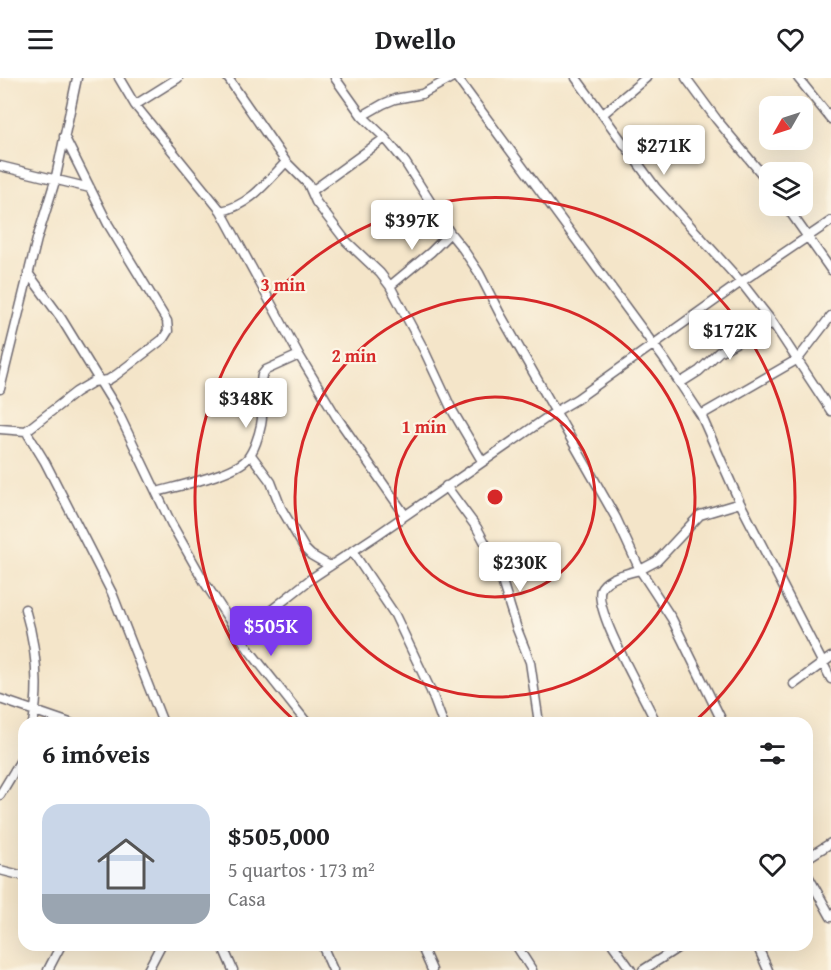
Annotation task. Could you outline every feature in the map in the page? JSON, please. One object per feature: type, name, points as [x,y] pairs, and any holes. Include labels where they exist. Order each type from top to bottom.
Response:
[{"type":"street","points":[[0,389],[28,273],[55,181],[76,78]]},
{"type":"street","points":[[119,78],[135,105],[220,211],[299,355],[336,416],[405,516]]},
{"type":"street","points":[[135,105],[178,78]]},
{"type":"street","points":[[228,78],[286,162],[308,184],[316,202],[346,241],[380,273],[390,286],[452,410],[482,461]]},
{"type":"street","points":[[335,78],[362,116],[405,162],[479,273],[555,412],[611,508],[640,570],[672,619],[720,717]]},
{"type":"street","points":[[362,116],[395,99],[422,94],[451,78]]},
{"type":"street","points":[[457,78],[653,345],[701,415],[740,503],[831,679]]},
{"type":"street","points":[[576,78],[656,188],[741,282],[773,323],[831,411]]},
{"type":"street","points":[[603,114],[646,78]]},
{"type":"street","points":[[686,78],[759,171]]},
{"type":"street","points":[[798,78],[831,119]]},
{"type":"street","points":[[0,429],[26,431],[76,392],[93,382],[117,375],[163,339],[168,331],[167,321],[108,224],[64,136]]},
{"type":"street","points":[[312,191],[385,138]]},
{"type":"street","points":[[220,211],[232,209],[243,203],[286,162]]},
{"type":"street","points":[[0,166],[90,188]]},
{"type":"street","points":[[793,216],[831,270]]},
{"type":"street","points":[[239,636],[271,609],[330,566],[482,461],[577,399],[831,221]]},
{"type":"street","points":[[390,286],[431,252],[450,232]]},
{"type":"street","points":[[28,273],[52,305],[100,381],[130,434],[157,492],[205,583],[239,636],[302,717]]},
{"type":"street","points":[[701,415],[798,359],[831,316]]},
{"type":"street","points":[[680,383],[699,371],[719,352],[773,323]]},
{"type":"street","points":[[157,492],[237,466],[251,455],[261,424],[262,375],[266,370],[299,355]]},
{"type":"street","points":[[26,431],[45,462],[112,593],[161,717]]},
{"type":"street","points":[[251,455],[272,482],[281,508],[305,549],[330,566]]},
{"type":"street","points":[[446,486],[477,528],[497,565],[517,630],[530,662],[538,717]]},
{"type":"street","points":[[653,717],[601,610],[598,597],[600,588],[606,582],[640,570],[657,561],[700,515],[740,503]]},
{"type":"street","points":[[352,552],[395,615],[431,691],[440,717]]},
{"type":"street","points":[[25,609],[33,634],[36,659],[34,717]]},
{"type":"street","points":[[794,684],[831,657]]},
{"type":"street","points":[[0,699],[51,717]]},
{"type":"street","points":[[0,795],[18,765]]},
{"type":"street","points":[[813,854],[831,843]]},
{"type":"street","points":[[0,870],[18,874]]},
{"type":"street","points":[[813,885],[831,917]]},
{"type":"street","points":[[48,970],[58,951]]},
{"type":"street","points":[[148,970],[158,951]]},
{"type":"street","points":[[225,951],[233,970]]},
{"type":"street","points":[[325,951],[333,970]]},
{"type":"street","points":[[424,951],[432,970]]},
{"type":"street","points":[[520,951],[532,970]]},
{"type":"street","points":[[617,951],[631,970]]},
{"type":"street","points":[[643,970],[673,951]]},
{"type":"street","points":[[760,951],[768,970]]}]
